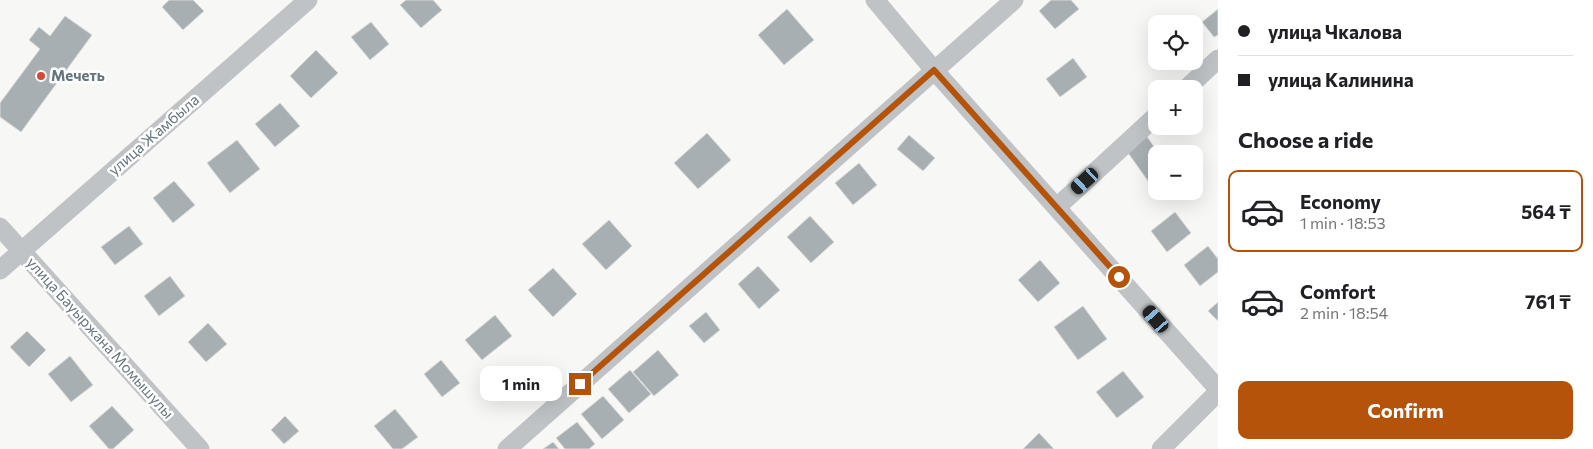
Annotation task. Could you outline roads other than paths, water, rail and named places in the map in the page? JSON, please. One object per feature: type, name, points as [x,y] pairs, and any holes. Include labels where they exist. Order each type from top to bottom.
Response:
[{"type":"street","name":"улица Жамбыла","points":[[0,270],[308,0]]},
{"type":"street","points":[[875,0],[934,70],[1218,391],[1161,449]]},
{"type":"street","points":[[507,449],[1014,0]]},
{"type":"street","points":[[1196,80],[1218,59]]},
{"type":"street","points":[[1057,207],[1148,123]]},
{"type":"street","name":"улица Бауыржана Момышулы","points":[[0,227],[200,449]]},
{"type":"place","name":"Мечеть","points":[[41,76]]}]
